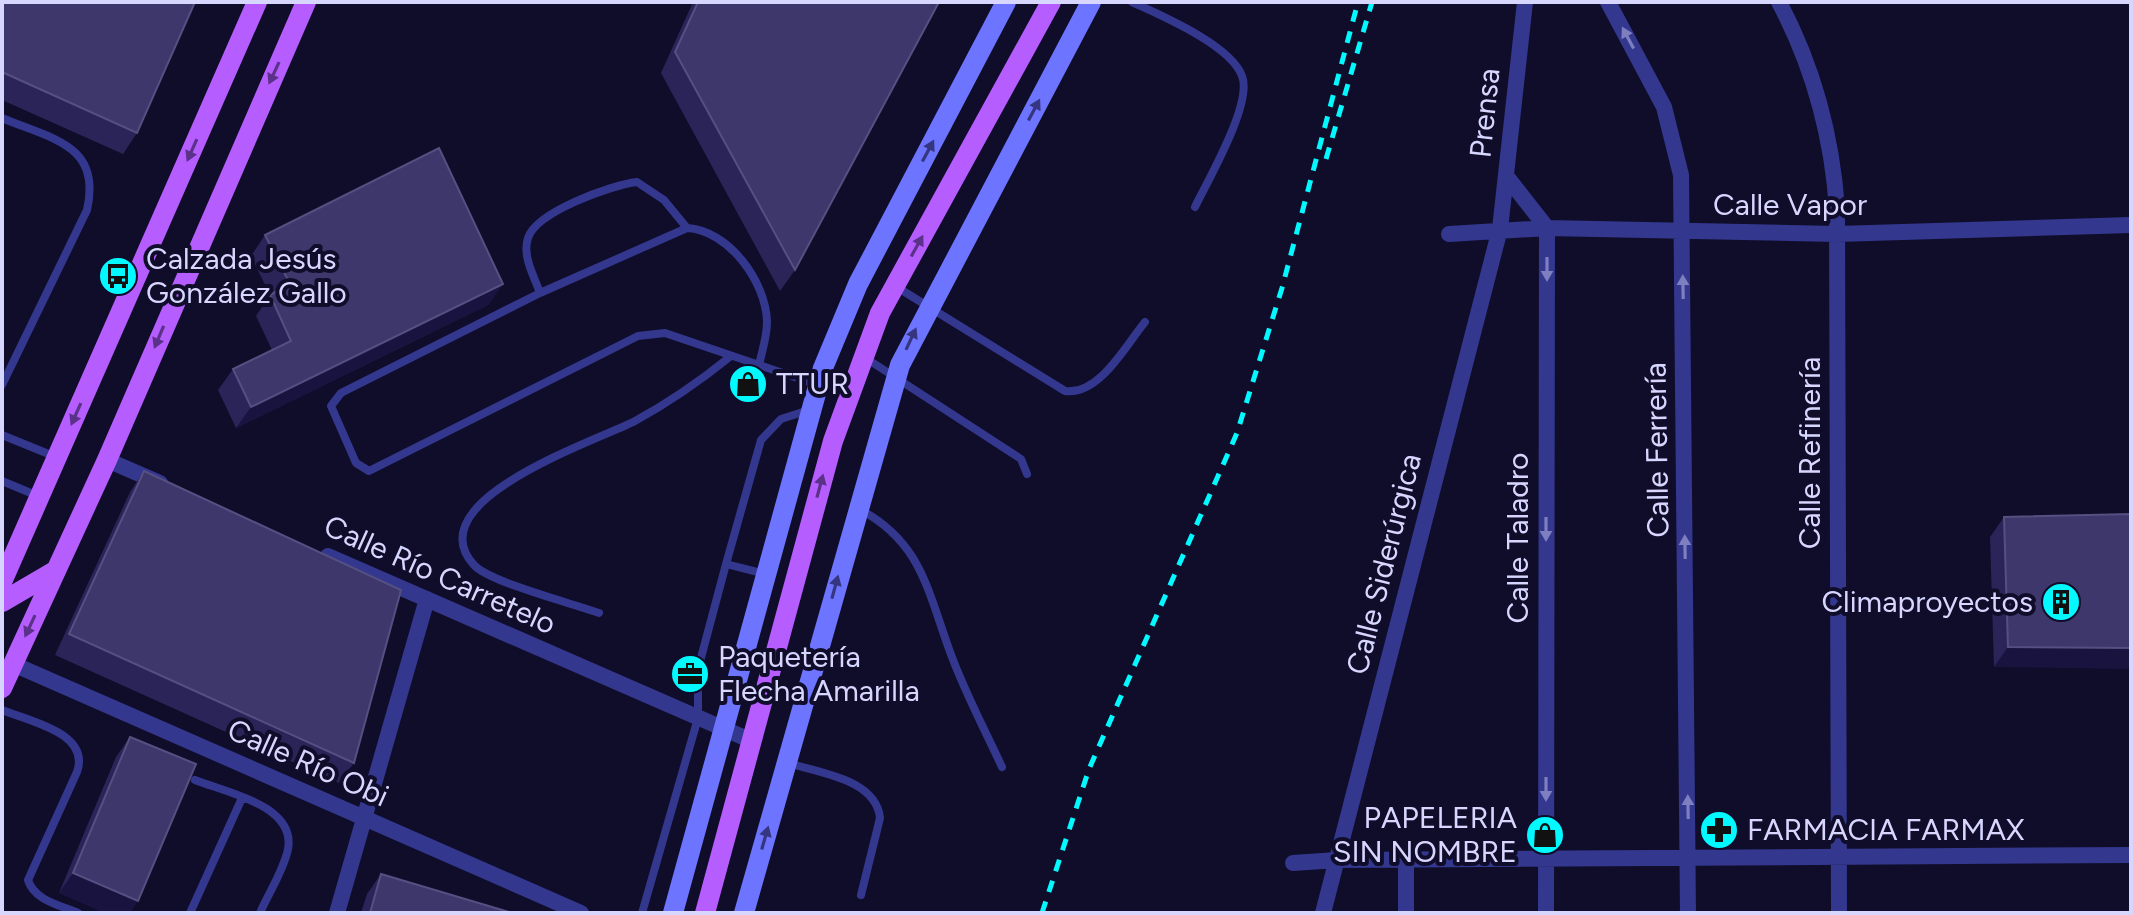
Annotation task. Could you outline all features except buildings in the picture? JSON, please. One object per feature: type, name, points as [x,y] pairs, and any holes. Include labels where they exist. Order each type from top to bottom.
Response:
[{"type":"main road","points":[[2,582],[257,2]]},
{"type":"main road","points":[[2,688],[107,460],[306,2]]},
{"type":"main road","points":[[673,913],[721,728],[819,385],[858,284],[1006,2]]},
{"type":"main road","points":[[705,913],[833,441],[864,357],[895,286],[1051,2]]},
{"type":"main road","points":[[744,913],[896,377],[929,306],[1091,2]]},
{"type":"main road","points":[[2,602],[55,571]]},
{"type":"street","name":"Prensa","points":[[1500,229],[1525,2]]},
{"type":"street","name":"Calle Ferrería","points":[[1608,2],[1664,107],[1681,175],[1688,913]]},
{"type":"street","name":"Calle Refinería","points":[[1779,2],[1811,72],[1826,120],[1834,166],[1837,234],[1839,913]]},
{"type":"street","points":[[1507,177],[1547,228]]},
{"type":"street","name":"Calle Vapor","points":[[1449,234],[1547,228],[1683,234],[1837,234],[2131,225]]},
{"type":"street","name":"Calle Taladro","points":[[1546,913],[1547,228]]},
{"type":"street","name":"Calle Siderúrgica","points":[[1323,913],[1500,229]]},
{"type":"street","points":[[107,460],[179,492]]},
{"type":"street","name":"Calle Río Carretelo","points":[[310,549],[752,741]]},
{"type":"street","points":[[337,913],[427,599]]},
{"type":"street","name":"Calle Río Obi","points":[[13,664],[581,913]]},
{"type":"street","points":[[1293,863],[1337,860],[2131,855]]},
{"type":"street","points":[[1406,860],[1406,913]]},
{"type":"lane","points":[[1132,2],[1188,30],[1234,61],[1243,77],[1244,93],[1227,140],[1195,207]]},
{"type":"lane","points":[[2,118],[77,150],[89,169],[92,189],[87,210],[2,385]]},
{"type":"lane","points":[[540,293],[527,257],[527,241],[533,226],[612,185],[637,182],[664,200],[687,228]]},
{"type":"lane","points":[[759,365],[767,318],[752,278],[732,249],[712,233],[687,228],[540,293],[336,397],[332,412],[359,468],[374,469],[638,336],[665,333],[731,356],[819,385]]},
{"type":"lane","points":[[895,286],[1065,391],[1077,393],[1096,381],[1145,322]]},
{"type":"lane","points":[[599,613],[475,566],[465,549],[465,529],[477,506],[508,479],[674,399],[731,356]]},
{"type":"lane","points":[[864,357],[1021,459],[1027,474]]},
{"type":"lane","points":[[642,913],[698,718],[698,669],[761,440],[781,419],[811,410]]},
{"type":"lane","points":[[2,435],[57,457]]},
{"type":"lane","points":[[2,481],[40,497]]},
{"type":"lane","points":[[857,508],[885,523],[912,555],[936,603],[949,649],[1002,767]]},
{"type":"lane","points":[[726,564],[766,574]]},
{"type":"lane","points":[[2,710],[69,738],[78,749],[81,760],[77,772],[28,880],[33,892],[78,913]]},
{"type":"lane","points":[[786,763],[868,790],[879,805],[880,818],[861,895]]},
{"type":"lane","points":[[195,780],[279,816],[287,830],[288,849],[260,913]]},
{"type":"lane","points":[[190,913],[242,798]]},
{"type":"railway","points":[[1042,913],[1089,769],[1237,433],[1282,288],[1358,2]]},
{"type":"railway","points":[[1326,159],[1372,2]]},
{"type":"place","name":"Calzada Jesús González Gallo","points":[[118,276]]},
{"type":"place","name":"TTUR","points":[[748,384]]},
{"type":"place","name":"Climaproyectos","points":[[2061,602]]},
{"type":"place","name":"Paquetería Flecha Amarilla","points":[[690,674]]},
{"type":"place","name":"FARMACIA FARMAX","points":[[1719,830]]},
{"type":"place","name":"PAPELERIA SIN NOMBRE","points":[[1545,835]]}]
